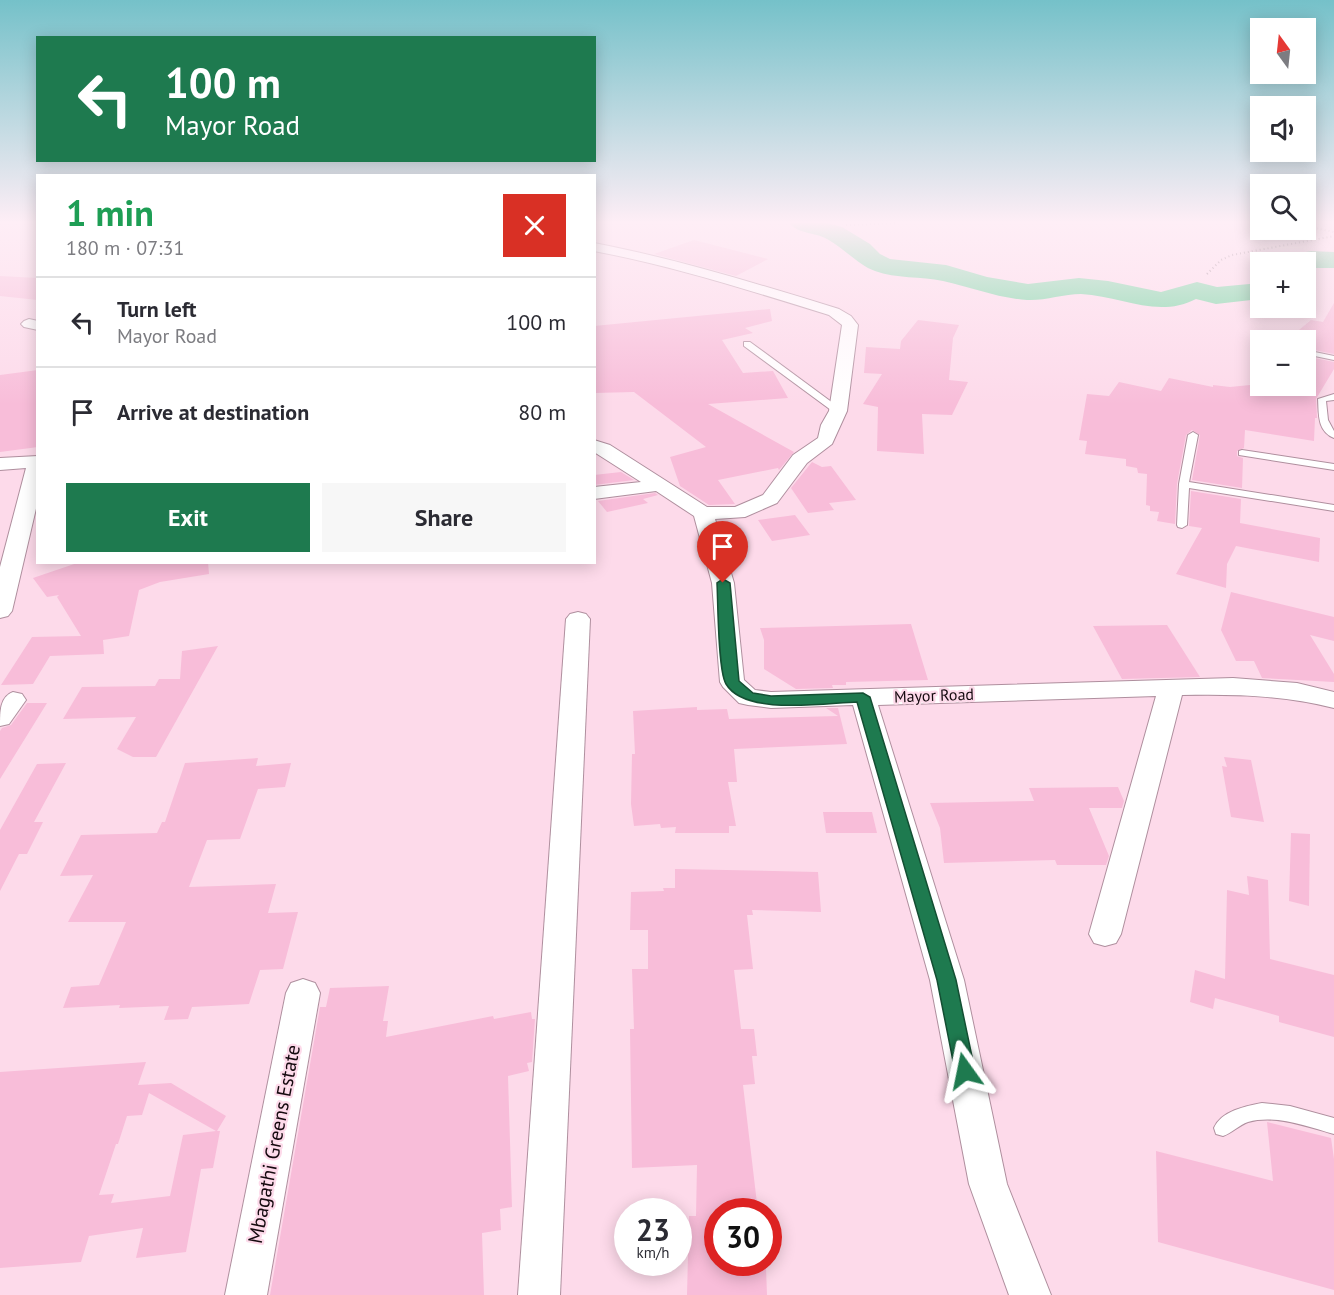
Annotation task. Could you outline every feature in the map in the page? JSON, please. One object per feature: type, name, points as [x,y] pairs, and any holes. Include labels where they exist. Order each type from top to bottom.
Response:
[{"type":"street","points":[[596,447],[704,513],[738,513],[770,499],[800,459],[826,440],[830,425],[838,411],[850,326],[846,319],[834,312],[740,283]]},
{"type":"street","points":[[0,464],[36,462]]},
{"type":"street","points":[[0,611],[36,466]]},
{"type":"street","points":[[596,493],[661,485]]},
{"type":"street","name":"Mayor Road","points":[[704,513],[723,583],[732,682],[748,697],[771,700],[1254,688],[1297,691],[1334,700]]},
{"type":"street","points":[[539,1295],[578,619]]},
{"type":"street","points":[[1105,934],[1171,689]]},
{"type":"street","points":[[863,697],[947,980],[988,1184],[1030,1295]]},
{"type":"street","name":"Mbagathi Greens Estate","points":[[246,1295],[303,993]]},
{"type":"lane","points":[[747,344],[838,411]]},
{"type":"lane","points":[[1316,354],[1334,358]]},
{"type":"lane","points":[[1334,397],[1322,399],[1322,423],[1328,432],[1334,435]]},
{"type":"lane","points":[[1182,525],[1184,484],[1193,435]]},
{"type":"lane","points":[[1242,453],[1334,466]]},
{"type":"lane","points":[[1184,484],[1334,508]]},
{"type":"lane","points":[[1223,1128],[1235,1117],[1256,1110],[1290,1114],[1334,1126]]},
{"type":"building","points":[[0,283],[36,283],[36,300],[0,296]]},
{"type":"building","points":[[1334,303],[1334,354],[1316,350],[1316,330],[1299,330],[1311,320],[1323,322]]},
{"type":"building","points":[[770,309],[772,321],[745,328],[753,333],[722,340],[743,373],[773,371],[788,398],[708,404],[794,452],[779,470],[778,468],[718,480],[735,504],[709,505],[680,486],[670,457],[706,447],[634,392],[596,393],[596,326]]},
{"type":"building","points":[[918,320],[959,325],[953,338],[949,380],[968,382],[952,415],[922,414],[924,454],[877,451],[878,407],[863,404],[882,374],[864,373],[866,347],[900,349],[901,341]]},
{"type":"building","points":[[1316,358],[1334,362],[1334,369],[1316,399],[1317,418],[1315,418],[1314,441],[1245,430],[1244,448],[1237,451],[1237,456],[1243,458],[1242,488],[1192,480],[1200,435],[1192,430],[1186,435],[1177,484],[1175,524],[1157,521],[1159,512],[1150,511],[1150,506],[1146,505],[1147,474],[1138,473],[1137,468],[1126,466],[1126,459],[1085,454],[1087,441],[1079,440],[1087,394],[1109,396],[1119,382],[1161,391],[1169,378],[1213,387],[1213,385],[1230,387],[1250,385],[1250,396],[1316,396]]},
{"type":"building","points":[[36,370],[36,447],[0,452],[0,375]]},
{"type":"building","points":[[812,462],[822,467],[831,466],[856,500],[829,503],[834,510],[808,513],[791,488]]},
{"type":"building","points":[[621,472],[634,480],[596,485],[596,475]]},
{"type":"building","points":[[1191,491],[1241,499],[1240,523],[1320,538],[1319,562],[1236,546],[1227,564],[1226,588],[1176,574],[1202,528],[1189,526]]},
{"type":"building","points":[[655,493],[658,495],[643,499],[648,503],[607,512],[598,501]]},
{"type":"building","points":[[795,515],[810,535],[772,541],[758,520]]},
{"type":"building","points":[[74,564],[208,564],[209,574],[160,582],[139,590],[129,636],[103,640],[104,654],[50,656],[33,684],[1,685],[32,637],[81,636],[57,597],[59,595],[47,597],[33,578]]},
{"type":"building","points":[[1231,592],[1334,617],[1334,641],[1310,635],[1334,674],[1334,682],[1262,678],[1254,661],[1236,661],[1221,630]]},
{"type":"building","points":[[911,624],[928,680],[846,682],[846,685],[832,685],[833,688],[796,689],[764,669],[764,640],[760,628]]},
{"type":"building","points":[[1167,625],[1200,677],[1122,679],[1093,626]]},
{"type":"building","points":[[218,646],[156,757],[133,757],[117,749],[136,717],[63,719],[82,687],[155,686],[159,679],[180,679],[182,651]]},
{"type":"building","points":[[27,703],[47,703],[0,779],[0,731],[11,725]]},
{"type":"building","points":[[697,707],[697,710],[727,709],[729,719],[838,716],[826,708],[838,708],[847,744],[734,749],[737,782],[728,782],[736,826],[729,826],[729,833],[675,833],[676,827],[661,828],[660,824],[634,826],[631,804],[632,754],[635,754],[633,711]]},
{"type":"building","points":[[1224,757],[1251,760],[1264,822],[1231,817],[1222,766],[1227,767]]},
{"type":"building","points":[[258,758],[256,766],[291,763],[285,787],[258,789],[240,839],[207,840],[189,887],[276,884],[268,913],[298,912],[283,969],[260,970],[249,1004],[192,1007],[188,1019],[164,1020],[169,1006],[119,1008],[120,1005],[63,1008],[71,987],[99,985],[126,922],[68,922],[93,875],[60,876],[81,835],[157,833],[162,822],[165,822],[185,763]]},
{"type":"building","points":[[66,763],[34,822],[43,822],[27,854],[19,854],[0,891],[0,830],[37,764]]},
{"type":"building","points":[[1118,787],[1124,801],[1122,808],[1089,808],[1109,856],[1106,865],[1057,865],[1055,860],[944,863],[940,828],[930,803],[1034,801],[1029,788]]},
{"type":"building","points":[[823,812],[872,812],[877,833],[826,833]]},
{"type":"building","points":[[1291,833],[1310,834],[1309,906],[1289,901]]},
{"type":"building","points":[[675,869],[818,872],[821,912],[752,910],[753,915],[747,915],[753,969],[734,970],[741,1029],[754,1029],[757,1056],[752,1056],[755,1084],[743,1085],[756,1198],[704,1198],[704,1276],[766,1276],[767,1295],[687,1295],[687,1276],[692,1276],[692,1216],[696,1216],[697,1165],[632,1168],[630,1029],[634,1029],[632,969],[648,969],[648,930],[630,930],[631,892],[664,891],[663,888],[675,888]]},
{"type":"building","points":[[1247,876],[1268,880],[1270,959],[1334,975],[1334,1037],[1279,1022],[1279,1016],[1215,998],[1213,1009],[1190,1002],[1195,970],[1225,979],[1227,890],[1249,895]]},
{"type":"building","points":[[389,986],[383,1021],[388,1021],[386,1037],[493,1016],[494,1019],[531,1012],[532,1019],[535,1019],[532,1062],[527,1063],[529,1071],[508,1076],[512,1207],[500,1209],[501,1230],[482,1233],[484,1295],[270,1295],[320,1007],[326,1007],[330,988]]},
{"type":"building","points":[[146,1062],[138,1085],[171,1083],[226,1116],[217,1131],[220,1131],[213,1168],[201,1169],[186,1252],[136,1258],[143,1228],[89,1236],[81,1262],[0,1268],[0,1072]],"holes":[[[149,1093],[216,1131],[183,1135],[170,1196],[111,1203],[114,1194],[99,1195],[127,1116],[142,1115]]]},
{"type":"building","points":[[1267,1122],[1331,1138],[1334,1159],[1334,1290],[1158,1242],[1156,1151],[1273,1181]]},
{"type":"waterway","points":[[978,283],[1028,292],[1079,286],[1108,289],[1161,300],[1175,299],[1186,292],[1197,290],[1216,296],[1250,292]]},
{"type":"route","points":[[723,583],[732,682],[748,697],[771,700],[863,697],[947,980],[965,1071]]}]
